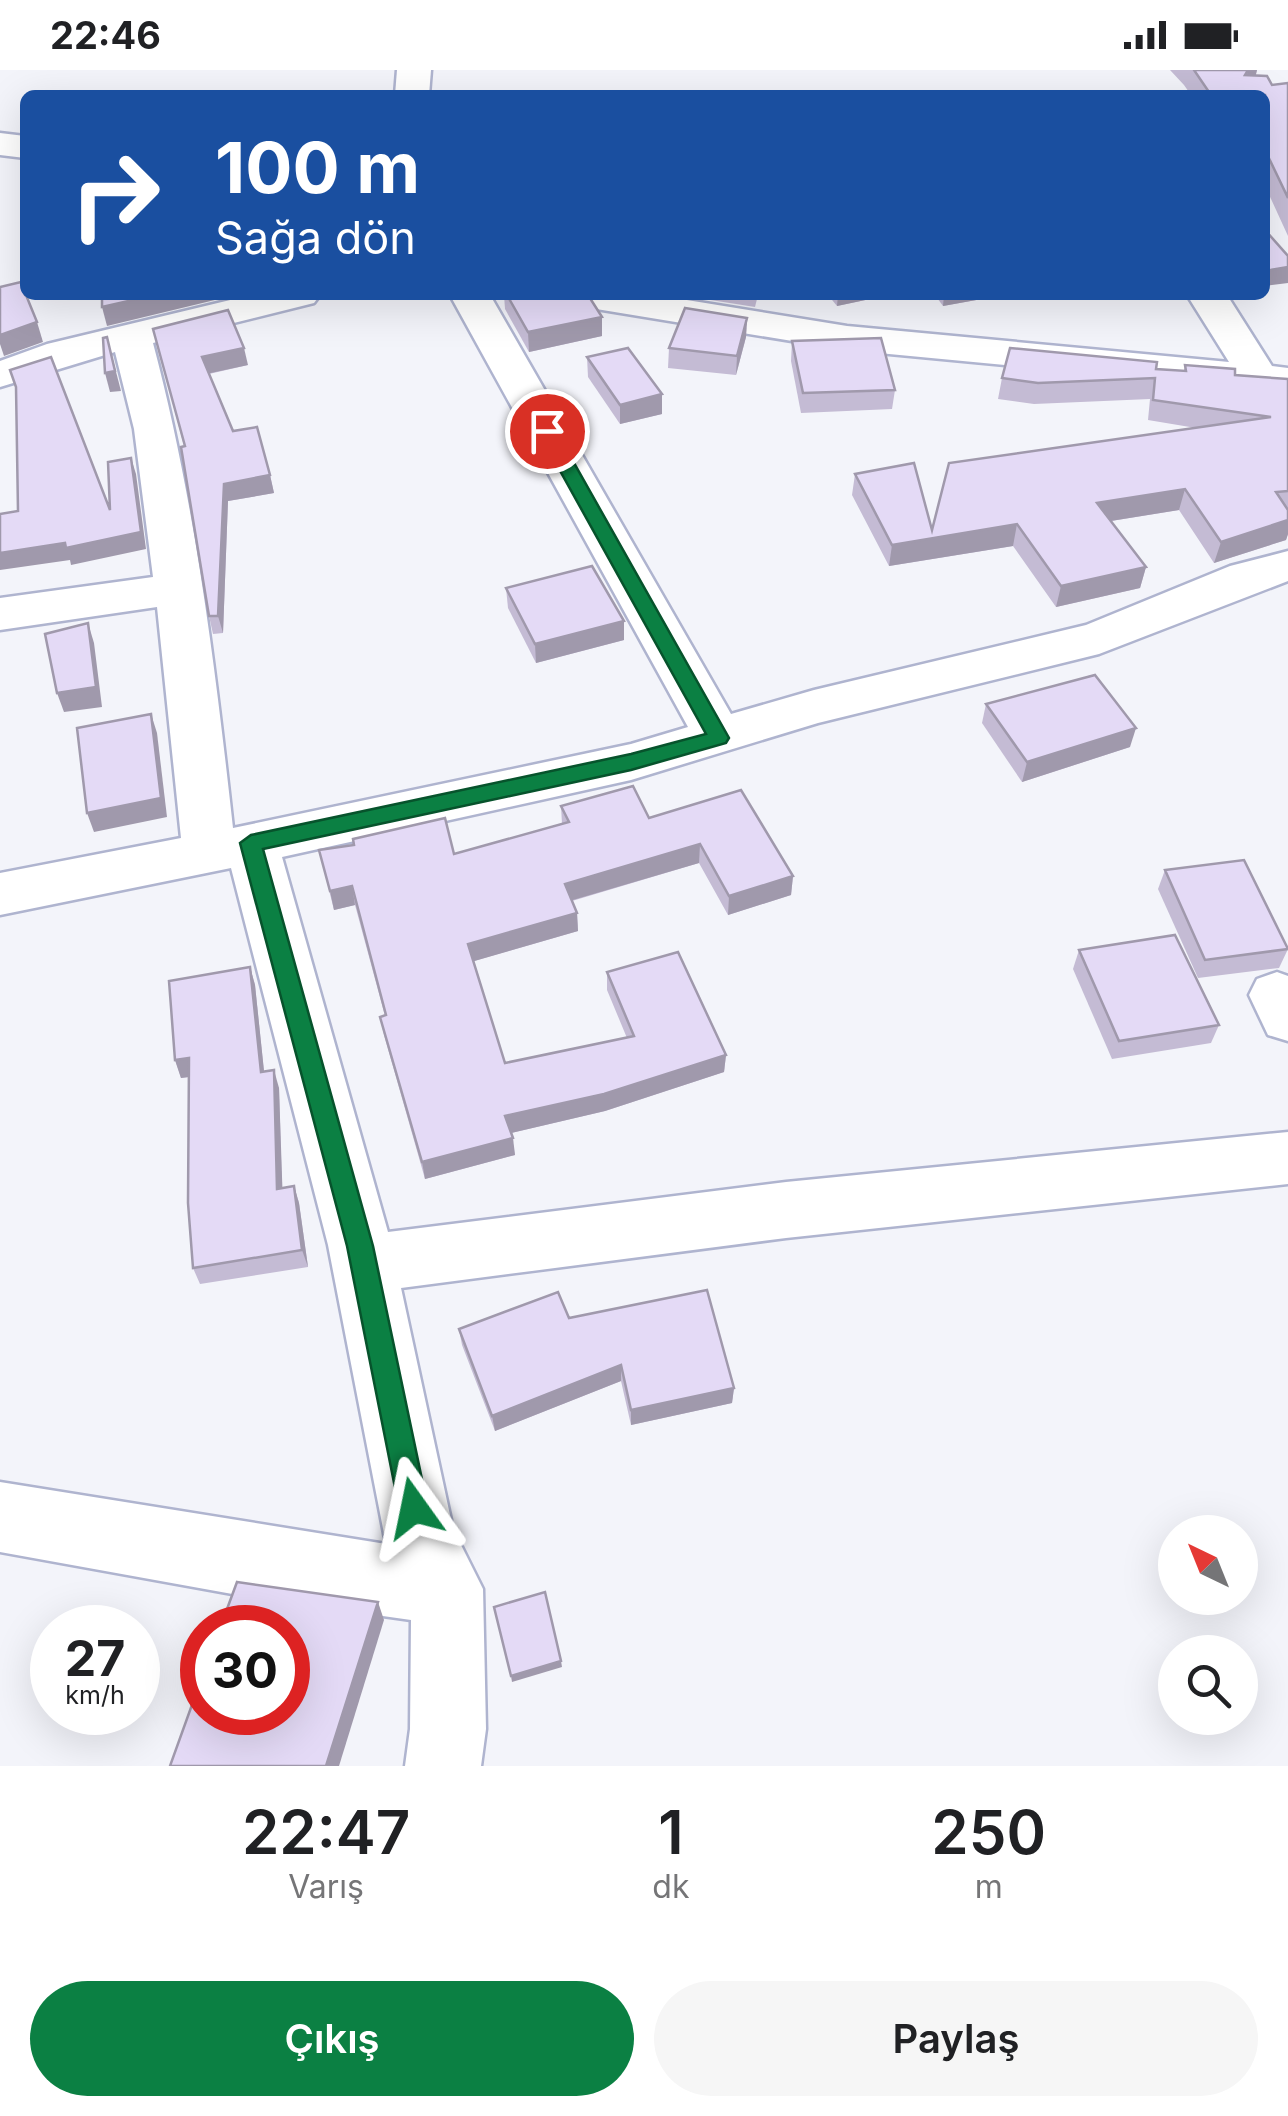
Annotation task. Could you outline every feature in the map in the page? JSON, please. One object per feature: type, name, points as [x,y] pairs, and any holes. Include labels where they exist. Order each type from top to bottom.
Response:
[{"type":"street","points":[[0,375],[61,353],[280,300]]},
{"type":"street","points":[[473,300],[719,738]]},
{"type":"street","points":[[614,300],[846,338],[1273,378]]},
{"type":"street","points":[[1211,300],[1273,378]]},
{"type":"street","points":[[132,338],[155,429],[196,708],[230,848],[364,1264],[420,1540],[447,1589],[448,1729],[443,1766]]},
{"type":"street","points":[[0,894],[631,762],[814,707],[1099,638],[1246,577],[1288,566]]},
{"type":"street","points":[[0,614],[176,589]]},
{"type":"street","points":[[364,1264],[786,1210],[1288,1158]]},
{"type":"street","points":[[0,1517],[248,1561],[447,1589]]},
{"type":"building","points":[[1194,70],[1248,70],[1245,75],[1267,76],[1272,85],[1288,83],[1288,198],[1270,160],[1270,90],[1208,90]]},
{"type":"building","points":[[1270,236],[1288,256],[1288,267],[1270,270]]},
{"type":"building","points":[[20,282],[20,300],[28,300],[37,322],[0,335],[0,287]]},
{"type":"building","points":[[102,300],[133,300],[102,307]]},
{"type":"building","points":[[510,300],[591,300],[602,317],[528,332]]},
{"type":"building","points":[[685,308],[747,318],[737,356],[669,348]]},
{"type":"building","points":[[228,310],[244,348],[202,357],[233,431],[257,427],[270,475],[224,484],[218,616],[209,616],[181,447],[185,446],[153,329]]},
{"type":"building","points":[[107,337],[115,371],[105,373],[103,338]]},
{"type":"building","points":[[881,338],[895,390],[803,393],[792,341]]},
{"type":"building","points":[[628,348],[662,394],[620,405],[587,357]]},
{"type":"building","points":[[1010,348],[1157,362],[1156,369],[1186,371],[1185,365],[1235,369],[1235,375],[1288,379],[1288,491],[1276,492],[1288,510],[1288,520],[1221,542],[1185,489],[1097,503],[1146,567],[1061,586],[1017,524],[892,545],[855,474],[914,463],[932,530],[949,463],[1271,417],[1153,400],[1155,378],[1038,383],[1002,378]]},
{"type":"building","points":[[51,357],[110,510],[108,462],[131,458],[141,532],[66,548],[65,543],[0,553],[0,514],[18,511],[16,387],[10,370]]},
{"type":"building","points":[[592,566],[624,621],[535,644],[506,588]]},
{"type":"building","points":[[88,623],[96,687],[57,693],[45,634]]},
{"type":"building","points":[[1095,675],[1136,728],[1027,762],[986,704]]},
{"type":"building","points":[[151,714],[161,798],[87,813],[77,728]]},
{"type":"building","points":[[633,786],[649,818],[741,790],[793,876],[729,896],[700,844],[565,884],[577,913],[468,944],[505,1063],[634,1036],[607,972],[678,952],[726,1055],[604,1094],[505,1116],[513,1138],[422,1162],[380,1017],[386,1015],[352,886],[330,891],[319,850],[354,845],[353,839],[445,818],[454,854],[569,822],[561,806]]},
{"type":"building","points":[[1244,860],[1288,949],[1205,960],[1165,870]]},
{"type":"building","points":[[1175,935],[1219,1025],[1119,1041],[1079,950]]},
{"type":"building","points":[[250,967],[261,1072],[274,1070],[277,1189],[294,1186],[302,1250],[193,1268],[188,1203],[189,1058],[175,1060],[169,981]]},
{"type":"building","points":[[707,1290],[734,1388],[631,1410],[621,1365],[492,1416],[459,1329],[558,1292],[569,1318]]},
{"type":"building","points":[[237,1582],[378,1602],[326,1766],[170,1766],[181,1735],[310,1735],[310,1605],[228,1605]]},
{"type":"building","points":[[545,1592],[561,1661],[511,1676],[494,1607]]},
{"type":"route","points":[[414,1508],[360,1246],[251,843],[631,762],[719,738],[547,431]]}]
